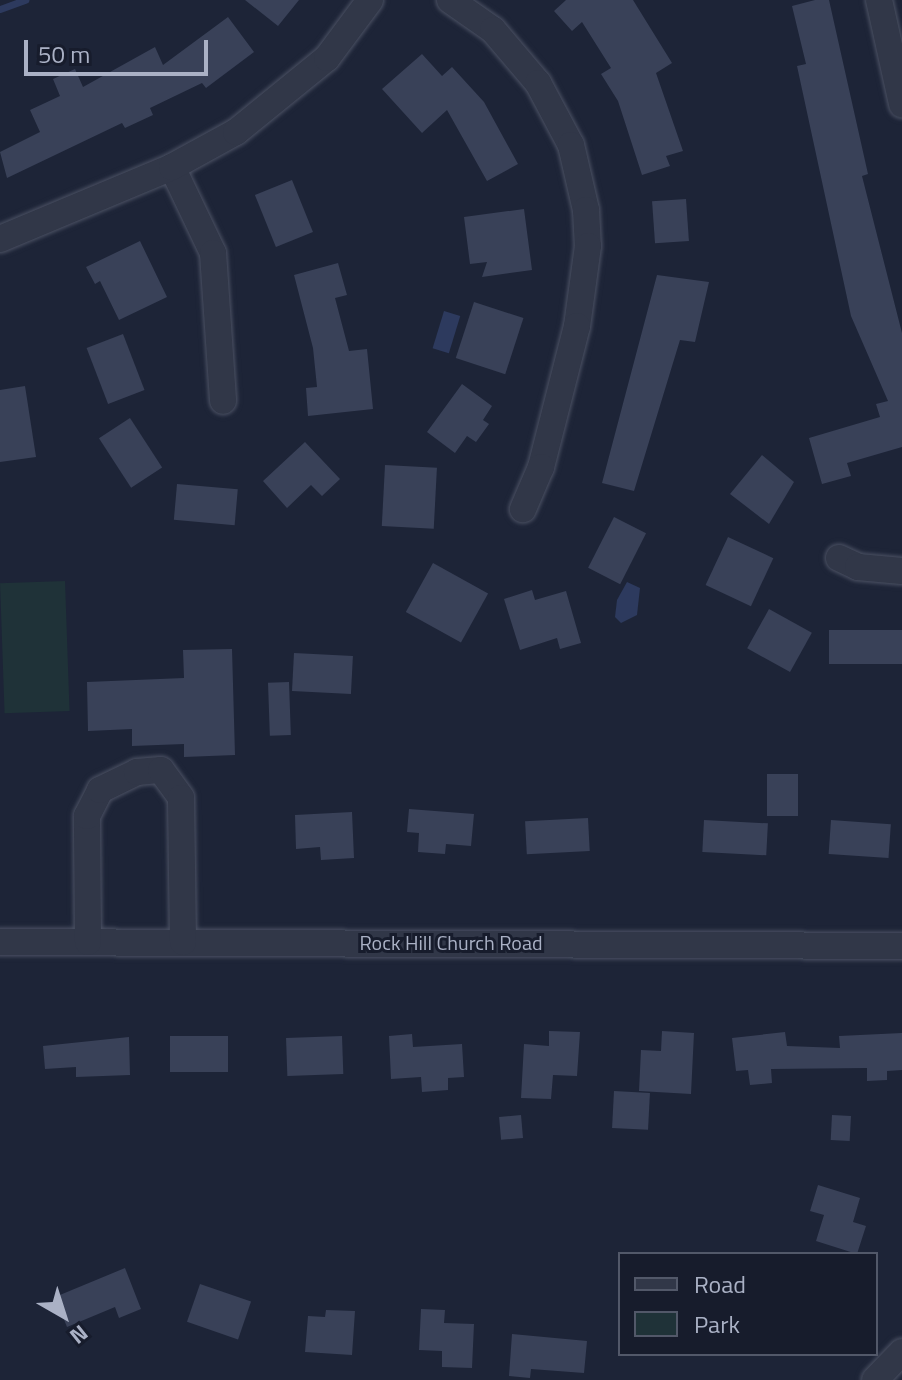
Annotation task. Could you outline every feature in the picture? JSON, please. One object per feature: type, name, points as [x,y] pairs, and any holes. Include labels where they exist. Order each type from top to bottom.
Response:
[{"type":"street","points":[[0,239],[172,167],[236,132],[327,58],[370,0]]},
{"type":"street","points":[[450,0],[493,30],[538,83],[571,145],[586,210],[588,246],[577,326],[541,467],[523,509]]},
{"type":"street","points":[[879,0],[902,104]]},
{"type":"street","points":[[172,167],[213,253],[223,401]]},
{"type":"street","points":[[839,558],[858,567],[902,571]]},
{"type":"street","points":[[88,942],[87,816],[100,790],[137,772],[161,770],[181,798],[183,942]]},
{"type":"street","name":"Rock Hill Church Road","points":[[0,942],[902,946]]},
{"type":"street","points":[[875,1380],[902,1352]]},
{"type":"green space","points":[[65,581],[70,711],[5,713],[0,583]]},
{"type":"water","points":[[444,311],[460,316],[449,353],[433,348]]},
{"type":"water","points":[[627,582],[640,588],[637,615],[621,623],[615,617],[617,600]]},
{"type":"building","points":[[245,0],[299,0],[278,26]]},
{"type":"building","points":[[566,0],[633,0],[672,63],[656,73],[683,151],[666,156],[670,166],[642,175],[618,101],[601,74],[611,68],[582,22],[572,31],[554,11]]},
{"type":"building","points":[[829,0],[868,174],[862,176],[902,333],[902,447],[847,463],[851,476],[822,484],[809,438],[880,417],[876,404],[888,401],[851,316],[797,66],[806,64],[792,6]]},
{"type":"building","points":[[228,17],[254,52],[206,88],[202,83],[150,108],[153,115],[125,128],[122,123],[7,178],[0,152],[40,132],[30,110],[60,96],[53,79],[75,69],[83,87],[155,47],[163,65]]},
{"type":"building","points":[[422,54],[442,76],[452,67],[484,102],[518,164],[487,181],[447,110],[422,133],[382,89]]},
{"type":"building","points":[[292,180],[313,232],[276,247],[255,195]]},
{"type":"building","points":[[686,199],[689,241],[655,243],[652,201]]},
{"type":"building","points":[[524,209],[532,270],[482,277],[487,262],[470,264],[464,217]]},
{"type":"building","points":[[140,241],[167,297],[119,320],[100,281],[95,284],[86,267]]},
{"type":"building","points":[[338,263],[347,295],[335,298],[349,351],[367,349],[373,409],[308,416],[306,388],[317,387],[313,348],[294,275]]},
{"type":"building","points":[[657,275],[709,282],[695,342],[680,340],[634,491],[602,483]]},
{"type":"building","points":[[474,302],[523,318],[505,374],[456,358]]},
{"type":"building","points":[[123,334],[145,390],[108,404],[87,348]]},
{"type":"building","points":[[462,384],[492,406],[483,420],[489,424],[476,442],[467,436],[455,453],[427,432]]},
{"type":"building","points":[[25,386],[36,457],[0,462],[0,390]]},
{"type":"building","points":[[130,418],[162,467],[131,488],[99,438]]},
{"type":"building","points":[[305,442],[340,479],[322,496],[311,485],[287,508],[263,481]]},
{"type":"building","points":[[762,455],[794,482],[769,524],[730,494]]},
{"type":"building","points":[[385,465],[437,468],[434,529],[382,526]]},
{"type":"building","points":[[177,484],[238,489],[235,525],[174,520]]},
{"type":"building","points":[[614,517],[646,533],[620,584],[588,568]]},
{"type":"building","points":[[728,537],[773,558],[751,606],[706,585]]},
{"type":"building","points":[[433,563],[488,594],[461,643],[406,612]]},
{"type":"building","points":[[532,590],[535,600],[566,591],[581,643],[560,649],[557,638],[520,650],[504,599]]},
{"type":"building","points":[[769,609],[812,633],[790,672],[747,648]]},
{"type":"building","points":[[829,630],[902,630],[902,664],[829,664]]},
{"type":"building","points":[[232,649],[235,755],[184,757],[184,744],[132,746],[132,729],[88,731],[87,682],[184,678],[183,650]]},
{"type":"building","points":[[294,653],[353,656],[351,694],[292,691]]},
{"type":"building","points":[[289,682],[291,735],[270,736],[268,683]]},
{"type":"building","points":[[767,774],[798,774],[798,816],[767,816]]},
{"type":"building","points":[[409,809],[474,814],[471,846],[446,844],[445,854],[418,852],[419,833],[407,832]]},
{"type":"building","points":[[352,812],[354,858],[321,860],[320,847],[296,849],[295,815]]},
{"type":"building","points":[[588,818],[590,851],[527,854],[525,821]]},
{"type":"building","points":[[704,820],[768,823],[766,855],[702,852]]},
{"type":"building","points":[[831,820],[891,824],[888,858],[829,854]]},
{"type":"building","points":[[549,1031],[580,1032],[577,1076],[553,1075],[551,1099],[521,1098],[524,1044],[549,1046]]},
{"type":"building","points":[[662,1031],[694,1033],[691,1094],[639,1091],[641,1050],[661,1051]]},
{"type":"building","points":[[785,1032],[787,1046],[840,1048],[839,1036],[902,1033],[902,1070],[887,1071],[887,1080],[867,1081],[867,1068],[771,1069],[772,1083],[750,1085],[748,1070],[736,1071],[732,1038]]},
{"type":"building","points":[[412,1034],[413,1047],[462,1044],[464,1077],[448,1078],[448,1090],[422,1092],[421,1077],[391,1079],[389,1036]]},
{"type":"building","points":[[170,1036],[228,1036],[228,1072],[170,1072]]},
{"type":"building","points":[[342,1036],[343,1074],[287,1076],[286,1038]]},
{"type":"building","points":[[129,1037],[130,1075],[76,1077],[76,1067],[45,1069],[43,1046]]},
{"type":"building","points":[[614,1091],[650,1093],[648,1130],[612,1128]]},
{"type":"building","points":[[521,1115],[523,1138],[501,1140],[499,1117]]},
{"type":"building","points":[[832,1115],[851,1116],[850,1141],[831,1140]]},
{"type":"building","points":[[818,1185],[860,1198],[853,1222],[866,1226],[858,1252],[816,1241],[824,1215],[810,1211]]},
{"type":"building","points":[[125,1268],[141,1309],[119,1318],[115,1307],[67,1327],[55,1297]]},
{"type":"building","points":[[200,1284],[251,1302],[238,1339],[187,1322]]},
{"type":"building","points":[[421,1309],[445,1310],[444,1323],[474,1324],[472,1368],[442,1367],[442,1351],[419,1350]]},
{"type":"building","points":[[326,1310],[355,1311],[352,1355],[305,1352],[308,1316],[325,1317]]},
{"type":"building","points":[[512,1334],[587,1341],[584,1373],[531,1369],[530,1378],[509,1376]]},
{"type":"waterway","points":[[0,9],[25,0]]}]
